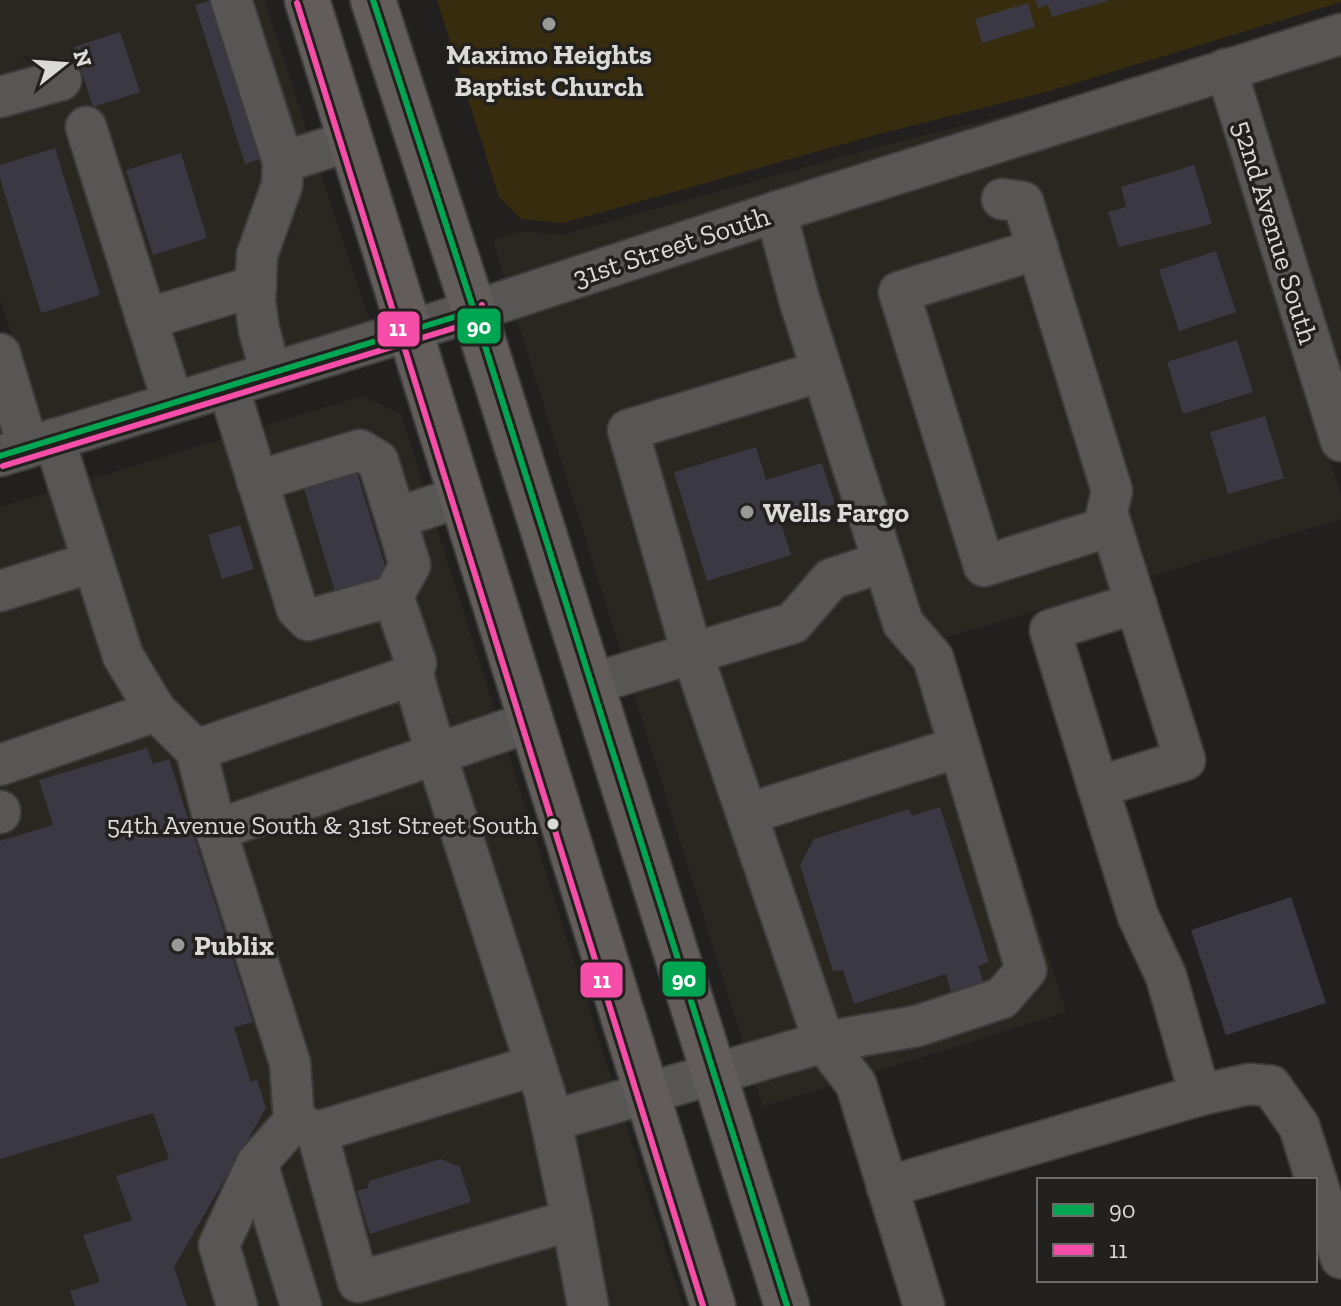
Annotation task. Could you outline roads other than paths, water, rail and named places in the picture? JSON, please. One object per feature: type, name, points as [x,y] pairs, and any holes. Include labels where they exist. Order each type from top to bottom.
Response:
[{"type":"main road","points":[[307,0],[713,1306]]},
{"type":"main road","points":[[373,0],[787,1306]]},
{"type":"street","points":[[231,0],[283,162],[282,185],[257,255],[259,330],[271,373]]},
{"type":"street","name":"31st Street South","points":[[27,448],[474,311],[1341,34]]},
{"type":"street","name":"52nd Avenue South","points":[[1226,69],[1341,441]]},
{"type":"street","points":[[0,97],[61,80]]},
{"type":"street","points":[[86,127],[173,403]]},
{"type":"street","points":[[283,162],[350,141]]},
{"type":"street","points":[[985,146],[1002,199],[1000,220],[1024,253],[1090,504],[1109,519],[1185,760],[1098,787]]},
{"type":"street","points":[[551,1121],[824,1042],[917,1026],[1002,998],[1026,970],[933,658],[903,623],[799,299],[776,212]]},
{"type":"street","points":[[1024,253],[899,292],[984,566],[1109,519]]},
{"type":"street","points":[[146,319],[256,286]]},
{"type":"street","points":[[0,354],[27,448],[93,562],[123,656],[156,711],[196,750],[216,830],[290,1063],[306,1127],[358,1282],[572,1220]]},
{"type":"street","points":[[822,371],[628,430],[692,653],[824,1042],[856,1084],[924,1306]]},
{"type":"street","points":[[228,386],[257,481],[297,609],[308,620],[393,596],[410,565],[378,461],[360,450],[257,481]]},
{"type":"street","points":[[396,518],[460,497]]},
{"type":"street","points":[[0,591],[93,562]]},
{"type":"street","points":[[591,684],[793,623],[831,579],[883,562]]},
{"type":"street","points":[[393,596],[416,663],[413,675],[436,754],[536,1065],[551,1121],[588,1306]]},
{"type":"street","points":[[1136,603],[1050,630],[1138,916],[1166,976],[1200,1095]]},
{"type":"street","points":[[196,750],[413,675]]},
{"type":"street","points":[[0,765],[156,711]]},
{"type":"street","points":[[216,830],[530,722]]},
{"type":"street","points":[[747,814],[959,747]]},
{"type":"street","points":[[237,1306],[219,1245],[257,1163],[306,1127],[536,1065]]},
{"type":"street","points":[[887,1187],[1200,1095],[1249,1084],[1271,1086],[1299,1126],[1316,1178]]},
{"type":"street","points":[[257,1163],[301,1306]]},
{"type":"street","points":[[1317,1183],[1341,1258]]},
{"type":"place","name":"Maximo Heights Baptist Church","points":[[549,24]]},
{"type":"place","name":"Wells Fargo","points":[[747,512]]},
{"type":"place","name":"54th Avenue South & 31st Street South","points":[[553,824]]},
{"type":"place","name":"Publix","points":[[178,945]]}]
